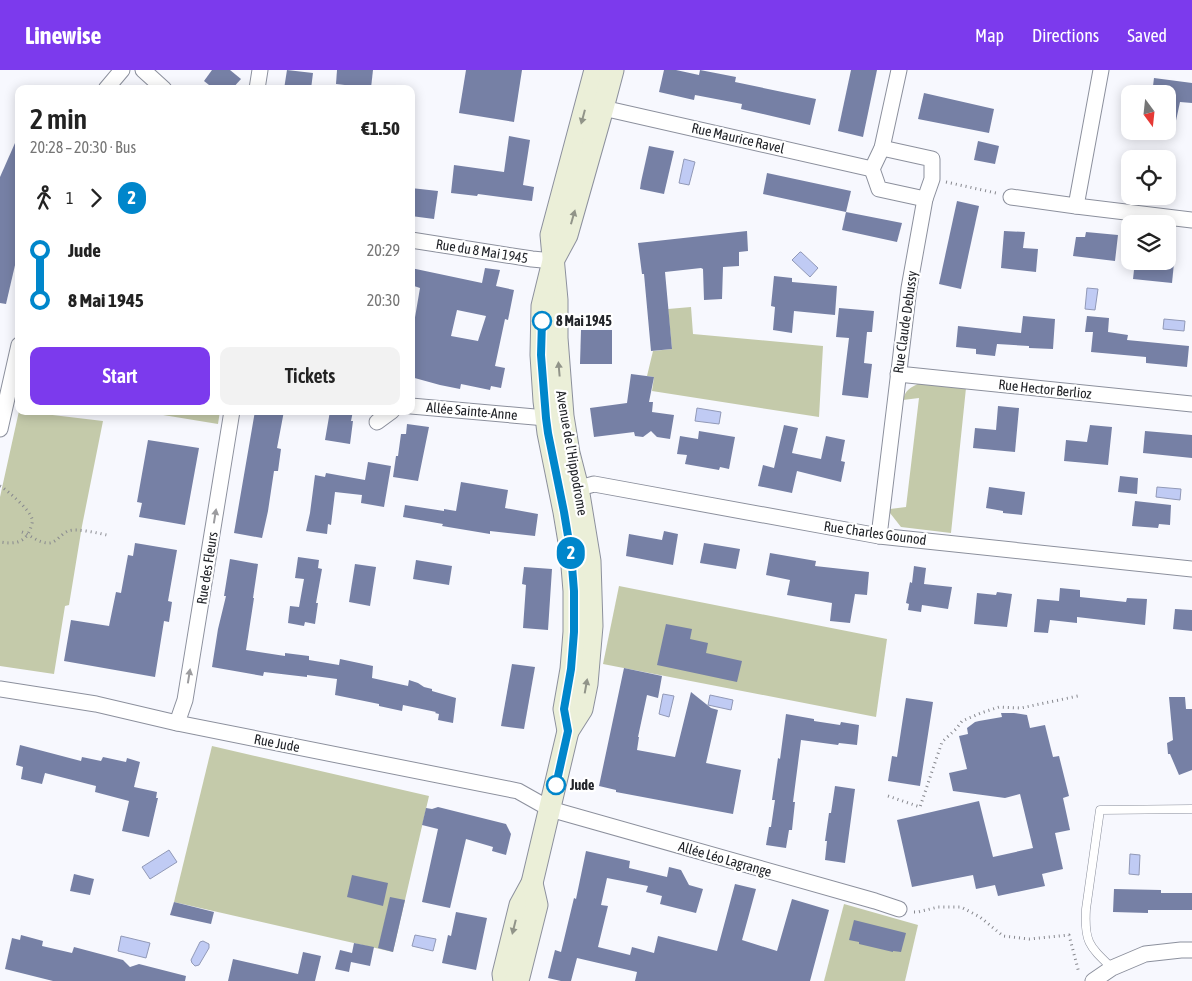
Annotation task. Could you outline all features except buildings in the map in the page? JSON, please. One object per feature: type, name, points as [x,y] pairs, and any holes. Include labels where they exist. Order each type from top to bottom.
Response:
[{"type":"street","points":[[109,85],[122,70]]},
{"type":"street","points":[[142,70],[159,85]]},
{"type":"street","points":[[258,85],[260,70]]},
{"type":"street","name":"Avenue de l'Hippodrome","points":[[532,883],[568,731],[582,709],[587,684],[592,626],[590,561],[569,491],[569,453],[554,417],[557,300],[552,236],[595,70]]},
{"type":"street","points":[[553,261],[568,235],[613,70]]},
{"type":"street","points":[[899,70],[882,148],[872,169],[879,189],[925,199]]},
{"type":"street","points":[[1076,206],[1101,70]]},
{"type":"street","name":"Rue Maurice Ravel","points":[[604,108],[872,169]]},
{"type":"street","points":[[882,148],[932,159],[932,179]]},
{"type":"street","name":"Rue Claude Debussy","points":[[879,536],[909,288],[925,199],[932,179]]},
{"type":"street","points":[[1011,197],[1192,220]]},
{"type":"street","name":"Rue du 8 Mai 1945","points":[[415,241],[553,261]]},
{"type":"street","points":[[0,429],[15,363]]},
{"type":"street","name":"Rue Hector Berlioz","points":[[898,374],[1192,404]]},
{"type":"street","name":"Allée Sainte-Anne","points":[[415,406],[554,417]]},
{"type":"street","name":"Rue des Fleurs","points":[[177,723],[185,700],[231,415]]},
{"type":"street","points":[[377,422],[387,415]]},
{"type":"street","name":"Rue Charles Gounod","points":[[569,491],[594,484],[879,536],[1192,569]]},
{"type":"street","name":"Rue Jude","points":[[0,689],[96,704],[177,723],[518,791],[550,809]]},
{"type":"street","name":"Allée Léo Lagrange","points":[[550,809],[875,901],[899,910]]},
{"type":"street","points":[[504,981],[503,974],[520,905],[532,883]]},
{"type":"street","points":[[515,981],[519,977],[537,905],[532,883]]},
{"type":"street","points":[[1093,981],[1112,968],[1145,954],[1192,950]]},
{"type":"lane","points":[[1112,968],[1096,953],[1087,939],[1085,925],[1100,810],[1192,809]]},
{"type":"path","points":[[932,179],[1011,197]]},
{"type":"path","points":[[0,486],[21,504],[32,518],[32,524],[24,540],[10,544],[0,542]]},
{"type":"path","points":[[22,532],[48,543],[69,531],[107,534]]},
{"type":"path","points":[[888,796],[920,807],[942,742],[962,721],[1000,707],[1021,708],[1078,696]]},
{"type":"path","points":[[899,910],[918,912],[938,908],[961,908],[980,917],[1002,936],[1029,939],[1069,935],[1081,981]]},
{"type":"green space","points":[[691,307],[693,334],[823,346],[819,417],[652,391],[654,377],[647,376],[653,351],[672,349],[668,309]]},
{"type":"green space","points":[[920,383],[966,388],[951,533],[901,527],[890,513],[890,509],[906,507],[919,398],[903,400],[909,389]]},
{"type":"green space","points":[[18,415],[53,415],[103,421],[82,526],[69,605],[65,606],[54,674],[0,666],[0,497]]},
{"type":"green space","points":[[163,415],[219,415],[218,424]]},
{"type":"green space","points":[[619,586],[887,639],[876,717],[603,664]]},
{"type":"green space","points":[[212,746],[429,796],[393,952],[174,902]]},
{"type":"green space","points":[[844,904],[918,925],[905,981],[824,981]]},
{"type":"water","points":[[684,159],[695,162],[689,185],[679,183]]},
{"type":"water","points":[[800,252],[818,268],[810,277],[792,260]]},
{"type":"water","points":[[1087,288],[1098,289],[1095,310],[1085,309]]},
{"type":"water","points":[[1164,319],[1185,321],[1184,331],[1163,329]]},
{"type":"water","points":[[697,408],[721,412],[719,424],[695,421]]},
{"type":"water","points":[[1157,487],[1181,489],[1180,500],[1156,497]]},
{"type":"water","points":[[663,694],[674,696],[669,717],[659,714]]},
{"type":"water","points":[[710,695],[733,700],[731,710],[708,705]]},
{"type":"water","points":[[169,850],[177,862],[150,879],[142,867]]},
{"type":"water","points":[[1130,854],[1140,855],[1139,875],[1129,874]]},
{"type":"water","points":[[415,935],[436,939],[433,951],[412,946]]},
{"type":"water","points":[[121,936],[150,943],[146,958],[118,951]]},
{"type":"water","points":[[203,941],[209,944],[209,948],[199,965],[195,966],[191,960],[200,942]]},
{"type":"bus line","name":"2","points":[[542,321],[541,355],[546,418],[571,554],[574,591],[574,632],[571,669],[564,709],[568,731],[556,785]]},
{"type":"place","name":"8 Mai 1945","points":[[542,321]]},
{"type":"place","name":"Jude","points":[[556,785]]}]
